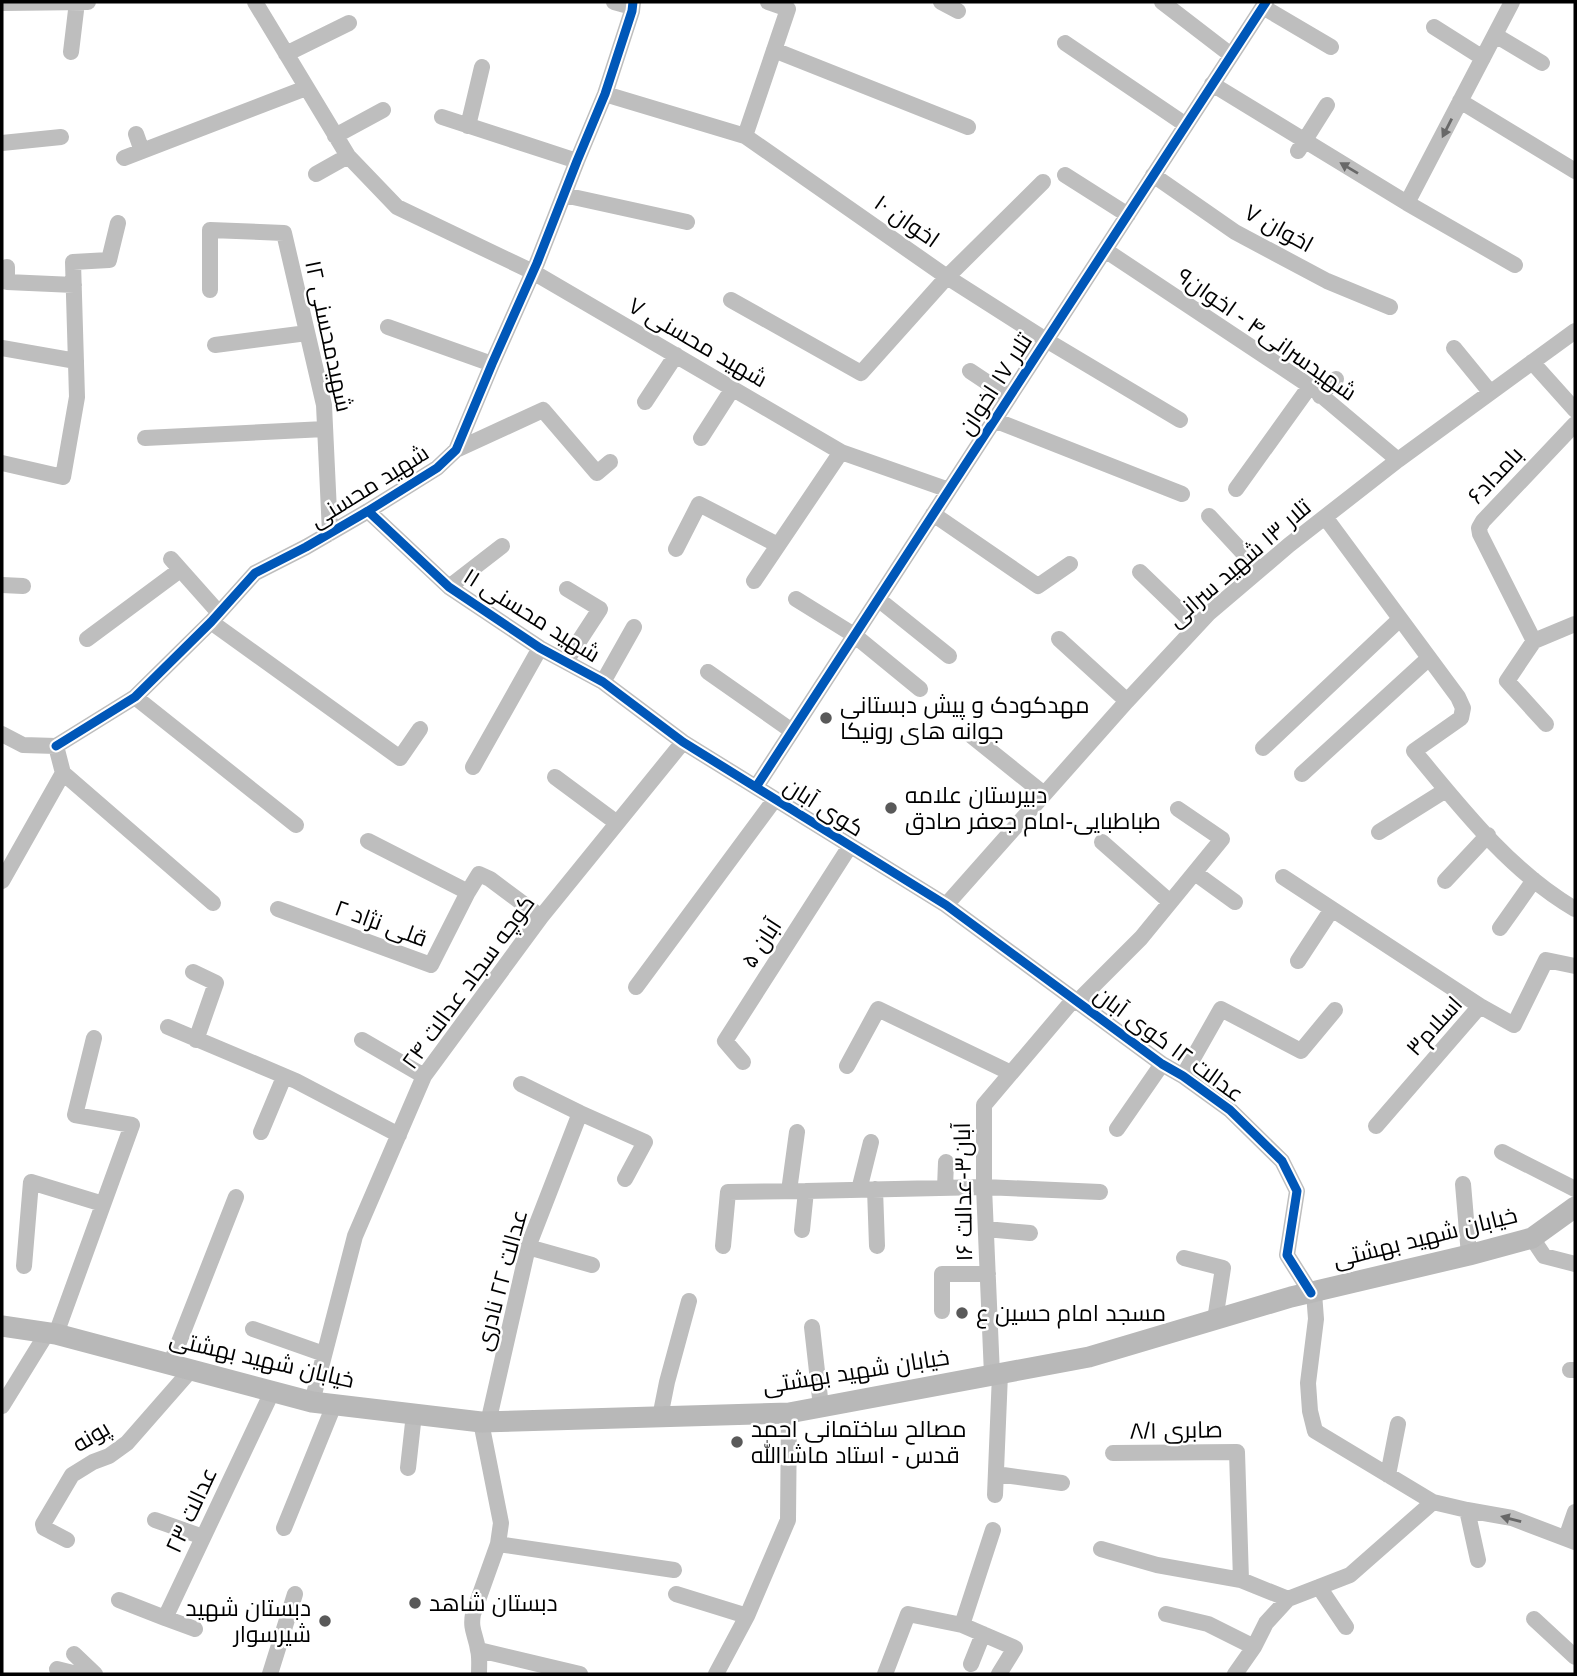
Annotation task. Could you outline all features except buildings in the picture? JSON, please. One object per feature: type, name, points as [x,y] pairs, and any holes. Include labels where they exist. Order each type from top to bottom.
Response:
[{"type":"main road","name":"خیابان شهید بهشتی","points":[[2,1326],[51,1334],[312,1402],[485,1422],[789,1413],[1089,1357],[1291,1297],[1532,1238],[1575,1207]]},
{"type":"street","points":[[71,52],[77,2]]},
{"type":"street","points":[[2,3],[88,2]]},
{"type":"street","name":"شهید محسنی ۷","points":[[256,2],[348,156],[397,207],[533,272],[841,452],[949,490]]},
{"type":"street","points":[[614,2],[633,4]]},
{"type":"street","points":[[745,136],[788,9],[768,2]]},
{"type":"street","points":[[941,2],[958,11]]},
{"type":"street","points":[[1163,2],[1231,55]]},
{"type":"street","points":[[1407,203],[1512,2]]},
{"type":"street","name":"شهید محسنی","points":[[56,746],[135,697],[255,573],[369,511],[437,468],[456,450],[533,272],[605,94],[633,4]]},
{"type":"street","points":[[1264,4],[1331,47]]},
{"type":"street","name":"تلار ۱۷ اخوان","points":[[756,787],[1264,4]]},
{"type":"street","points":[[286,54],[349,23]]},
{"type":"street","points":[[1434,27],[1483,58]]},
{"type":"street","points":[[1495,35],[1542,63]]},
{"type":"street","points":[[1065,43],[1186,125]]},
{"type":"street","points":[[774,50],[968,127]]},
{"type":"street","points":[[468,126],[482,67]]},
{"type":"street","points":[[1212,84],[1302,146],[1515,265]]},
{"type":"street","points":[[124,158],[306,88]]},
{"type":"street","name":"اخوان ۱۰","points":[[605,94],[745,136],[947,277],[1180,420]]},
{"type":"street","points":[[1460,101],[1575,170]]},
{"type":"street","points":[[1302,146],[1327,105]]},
{"type":"street","points":[[335,136],[383,110]]},
{"type":"street","points":[[442,117],[577,161]]},
{"type":"street","points":[[136,134],[142,151]]},
{"type":"street","points":[[2,144],[61,137]]},
{"type":"street","points":[[316,173],[348,156]]},
{"type":"street","points":[[1065,175],[1128,215]]},
{"type":"street","name":"اخوان ۷","points":[[1153,175],[1235,232],[1327,281],[1390,307]]},
{"type":"street","points":[[731,300],[861,373],[947,277],[1043,182]]},
{"type":"street","points":[[564,195],[687,222]]},
{"type":"street","points":[[2,463],[63,477],[77,397],[72,262],[109,260],[118,223]]},
{"type":"street","name":"شهیدمحسنی ۱۲","points":[[210,290],[210,230],[284,233],[324,405],[330,533]]},
{"type":"street","name":"شهیدسرانی۴ - اخوان۹","points":[[1105,250],[1315,391],[1398,460]]},
{"type":"street","points":[[7,267],[8,282],[74,285]]},
{"type":"street","points":[[388,327],[492,364]]},
{"type":"street","name":"تلار ۱۳ شهید سرانی","points":[[946,905],[1126,701],[1208,614],[1398,460],[1575,331]]},
{"type":"street","points":[[215,345],[307,333]]},
{"type":"street","points":[[2,348],[76,360]]},
{"type":"street","points":[[1454,348],[1490,392]]},
{"type":"street","points":[[645,402],[676,355]]},
{"type":"street","points":[[1532,362],[1575,410]]},
{"type":"street","points":[[970,371],[1009,397]]},
{"type":"street","points":[[1236,489],[1315,391],[1336,379]]},
{"type":"street","points":[[701,438],[733,388]]},
{"type":"street","points":[[456,450],[543,410],[597,473],[610,462]]},
{"type":"street","points":[[994,420],[1182,494]]},
{"type":"street","name":"بامداد۶","points":[[1534,641],[1479,528],[1575,424]]},
{"type":"street","points":[[145,438],[325,429]]},
{"type":"street","points":[[754,581],[841,452]]},
{"type":"street","points":[[676,549],[699,504],[778,545]]},
{"type":"street","name":"شهید محسنی ۱۱","points":[[369,511],[449,587],[540,648],[603,682],[683,742]]},
{"type":"street","points":[[933,514],[1038,586],[1070,564]]},
{"type":"street","points":[[1209,516],[1259,570]]},
{"type":"street","points":[[1325,517],[1458,697],[1463,708],[1461,718],[1414,751],[1513,862],[1555,897],[1575,909]]},
{"type":"street","points":[[449,587],[502,546]]},
{"type":"street","points":[[87,639],[176,565],[215,617],[400,758],[420,729]]},
{"type":"street","points":[[1140,572],[1196,626]]},
{"type":"street","points":[[2,585],[23,586]]},
{"type":"street","points":[[566,661],[600,608],[567,589]]},
{"type":"street","points":[[796,599],[855,635],[920,689]]},
{"type":"street","points":[[878,599],[949,656]]},
{"type":"street","points":[[1263,748],[1400,619]]},
{"type":"street","points":[[1546,724],[1507,681],[1534,641],[1575,624]]},
{"type":"street","points":[[603,682],[634,626]]},
{"type":"street","points":[[1059,639],[1126,701]]},
{"type":"street","points":[[473,767],[540,648]]},
{"type":"street","points":[[1302,774],[1429,658]]},
{"type":"street","points":[[708,672],[792,731]]},
{"type":"street","points":[[135,697],[296,825]]},
{"type":"street","points":[[968,733],[1044,794]]},
{"type":"street","points":[[2,734],[23,745],[56,746],[63,773],[213,903]]},
{"type":"street","name":"کوی آبان","points":[[683,742],[946,905]]},
{"type":"street","name":"کوچه سجاد عدالت ۲۴","points":[[312,1402],[355,1236],[424,1076],[541,917],[683,742]]},
{"type":"street","points":[[4,871],[63,773]]},
{"type":"street","points":[[555,776],[617,823]]},
{"type":"street","points":[[1379,832],[1446,790]]},
{"type":"street","points":[[636,987],[775,799]]},
{"type":"street","name":"آبان۳-عدالت ۱۶","points":[[995,1495],[996,1375],[984,1187],[984,1105],[1076,1000],[1141,938],[1222,839],[1178,809]]},
{"type":"street","points":[[1445,881],[1488,835]]},
{"type":"street","points":[[368,841],[468,892],[479,874],[491,879],[541,917]]},
{"type":"street","points":[[1102,842],[1170,902]]},
{"type":"street","name":"آبان ۵","points":[[743,1062],[725,1041],[850,846]]},
{"type":"street","points":[[1195,873],[1235,902]]},
{"type":"street","points":[[1283,877],[1480,1006]]},
{"type":"street","points":[[1500,928],[1534,880]]},
{"type":"street","name":"قلی نژاد ۲","points":[[278,909],[431,965],[468,892]]},
{"type":"street","name":"عدالت ۱۲ کوی آبان","points":[[946,905],[1162,1064],[1230,1110],[1282,1161],[1297,1191],[1287,1255],[1313,1293]]},
{"type":"street","points":[[1298,961],[1332,909]]},
{"type":"street","name":"اسلام۳","points":[[1376,1126],[1480,1006],[1514,1025],[1546,960],[1575,966]]},
{"type":"street","points":[[193,972],[216,983],[196,1040]]},
{"type":"street","points":[[847,1066],[878,1009],[1012,1073]]},
{"type":"street","points":[[1183,1076],[1221,1009],[1301,1051],[1335,1010]]},
{"type":"street","points":[[168,1027],[296,1081],[399,1135]]},
{"type":"street","points":[[2,1406],[51,1334],[132,1125],[75,1115],[94,1038]]},
{"type":"street","points":[[362,1040],[424,1076]]},
{"type":"street","points":[[1117,1129],[1162,1064]]},
{"type":"street","points":[[261,1132],[284,1077]]},
{"type":"street","points":[[521,1084],[645,1142],[625,1179]]},
{"type":"street","name":"عدالت ۲۲ نادری","points":[[485,1422],[528,1247],[580,1113]]},
{"type":"street","points":[[789,1191],[797,1132]]},
{"type":"street","points":[[871,1142],[867,1189],[877,1246]]},
{"type":"street","points":[[1502,1152],[1575,1189]]},
{"type":"street","points":[[945,1188],[946,1162]]},
{"type":"street","points":[[24,1266],[31,1182],[103,1204]]},
{"type":"street","points":[[1463,1184],[1469,1255]]},
{"type":"street","points":[[723,1246],[728,1192],[984,1187],[1100,1192]]},
{"type":"street","points":[[802,1230],[806,1191]]},
{"type":"street","points":[[170,1365],[236,1197]]},
{"type":"street","points":[[986,1229],[1030,1233]]},
{"type":"street","points":[[1532,1238],[1544,1256],[1575,1264]]},
{"type":"street","points":[[528,1247],[592,1265]]},
{"type":"street","points":[[1184,1258],[1223,1268],[1215,1320]]},
{"type":"street","points":[[942,1311],[942,1274],[988,1274]]},
{"type":"street","points":[[1313,1293],[1317,1319],[1308,1383],[1315,1431],[1433,1502],[1512,1518],[1571,1540],[1575,1512]]},
{"type":"street","points":[[660,1417],[689,1301]]},
{"type":"street","points":[[812,1327],[821,1407]]},
{"type":"street","points":[[253,1329],[324,1354]]},
{"type":"street","name":"پونه","points":[[67,1541],[44,1528],[43,1524],[72,1475],[109,1456],[127,1443],[191,1370]]},
{"type":"street","name":"عدالت ۲۳","points":[[165,1618],[272,1392]]},
{"type":"street","points":[[284,1528],[334,1405]]},
{"type":"street","points":[[716,1674],[747,1616],[788,1520],[789,1413]]},
{"type":"street","points":[[408,1468],[414,1414]]},
{"type":"street","points":[[479,1674],[479,1650],[472,1623],[498,1544],[501,1522],[485,1422]]},
{"type":"street","points":[[1388,1475],[1398,1424]]},
{"type":"street","name":"صابری ۸/۱","points":[[1113,1453],[1237,1452],[1241,1580]]},
{"type":"street","points":[[996,1474],[1062,1483]]},
{"type":"street","points":[[1235,1674],[1254,1647],[1266,1623],[1288,1599],[1350,1575],[1433,1502]]},
{"type":"street","points":[[1467,1510],[1478,1560]]},
{"type":"street","points":[[155,1520],[203,1537]]},
{"type":"street","points":[[962,1625],[993,1530]]},
{"type":"street","points":[[498,1544],[674,1570]]},
{"type":"street","points":[[1101,1549],[1157,1565],[1241,1580],[1288,1599]]},
{"type":"street","points":[[1319,1587],[1346,1627]]},
{"type":"street","points":[[270,1674],[295,1594]]},
{"type":"street","points":[[676,1594],[747,1616]]},
{"type":"street","points":[[119,1600],[195,1629]]},
{"type":"street","points":[[885,1674],[908,1614],[962,1625],[1015,1648],[999,1674]]},
{"type":"street","points":[[1166,1614],[1208,1624],[1254,1647]]},
{"type":"street","points":[[1534,1619],[1575,1657]]},
{"type":"street","points":[[971,1664],[983,1634]]},
{"type":"street","points":[[479,1650],[579,1674]]},
{"type":"street","points":[[74,1654],[95,1674]]},
{"type":"street","points":[[57,1669],[77,1674]]},
{"type":"cycle path","points":[[56,746],[135,697],[211,622],[255,573],[368,511],[437,468],[456,450],[537,263],[605,94],[633,2]]},
{"type":"cycle path","points":[[756,787],[1266,2]]},
{"type":"cycle path","points":[[368,511],[449,587],[540,648],[603,682],[683,742],[946,905],[1162,1064],[1230,1110],[1282,1161],[1297,1191],[1287,1255],[1311,1293]]},
{"type":"place","name":"مهدکودک و پیش دبستانی جوانه های رونیکا","points":[[826,718]]},
{"type":"place","name":"دبیرستان علامه طباطبایی-امام جعفر صادق","points":[[891,808]]},
{"type":"place","name":"مسجد امام حسین ع","points":[[962,1313]]},
{"type":"place","name":"مصالح ساختمانی احمد قدس - استاد ماشاالله","points":[[737,1442]]},
{"type":"place","name":"دبستان شاهد","points":[[415,1603]]},
{"type":"place","name":"دبستان شهید شیرسوار","points":[[325,1621]]}]
